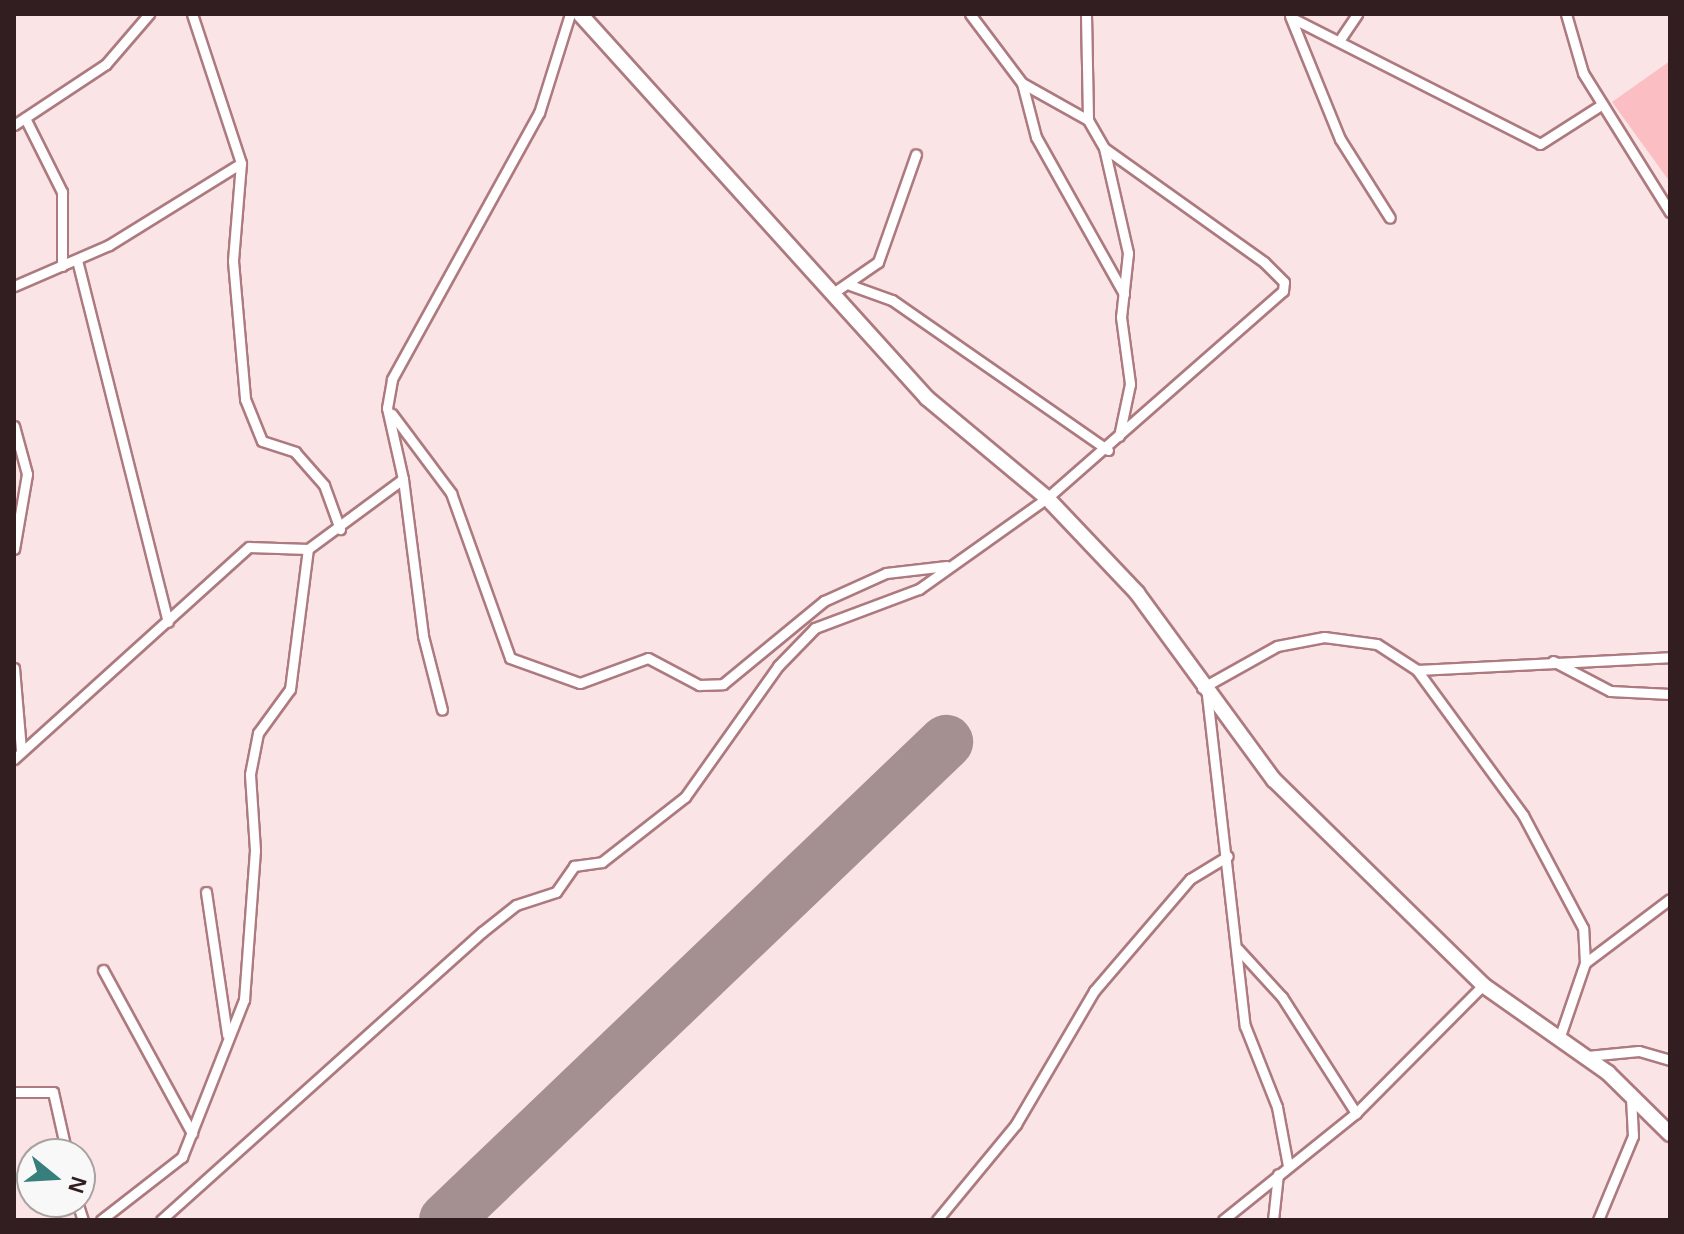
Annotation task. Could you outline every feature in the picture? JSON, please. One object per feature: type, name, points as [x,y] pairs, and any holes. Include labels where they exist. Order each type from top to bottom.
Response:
[{"type":"street","points":[[14,125],[106,64],[149,14]]},
{"type":"street","points":[[192,14],[241,163],[233,261],[245,399],[262,441],[295,452],[324,485],[340,529]]},
{"type":"street","points":[[442,710],[423,636],[403,479],[387,408],[392,379],[539,113],[570,14]]},
{"type":"street","points":[[580,14],[843,288],[927,398],[1047,498],[1137,593],[1205,691],[1274,780],[1483,985],[1587,1056],[1670,1134]]},
{"type":"street","points":[[970,14],[1022,83],[1036,137],[1124,295]]},
{"type":"street","points":[[1086,14],[1088,120],[1104,148],[1125,231],[1124,295],[1130,384],[1119,436]]},
{"type":"street","points":[[1341,38],[1357,14]]},
{"type":"street","points":[[1566,14],[1601,105],[1668,207]]},
{"type":"street","points":[[1290,16],[1341,38],[1540,144],[1601,105]]},
{"type":"street","points":[[1290,16],[1340,139],[1390,218]]},
{"type":"street","points":[[1022,83],[1088,120]]},
{"type":"street","points":[[25,118],[62,192],[62,266]]},
{"type":"street","points":[[161,1220],[482,932],[516,905],[556,892],[574,866],[602,862],[685,797],[778,666],[815,628],[881,608],[1047,498],[1108,450],[1119,436],[1285,286],[1264,262],[1104,148]]},
{"type":"street","points":[[843,288],[878,262],[916,154]]},
{"type":"street","points":[[14,286],[77,260],[241,163]]},
{"type":"street","points":[[77,260],[168,622]]},
{"type":"street","points":[[843,288],[892,300],[1108,450]]},
{"type":"street","points":[[387,408],[451,493],[510,658],[580,683],[652,658],[699,685],[723,684],[824,601],[886,573],[947,566]]},
{"type":"street","points":[[14,426],[27,474],[14,549]]},
{"type":"street","points":[[14,759],[249,547],[308,549],[340,529],[403,479]]},
{"type":"street","points":[[101,1220],[176,1164],[192,1133],[245,990],[255,850],[250,774],[258,733],[290,689],[308,549]]},
{"type":"street","points":[[1205,691],[1277,646],[1324,637],[1377,644],[1417,670],[1555,868],[1583,928],[1585,963],[1559,1039]]},
{"type":"street","points":[[1417,670],[1550,660],[1670,657]]},
{"type":"street","points":[[1550,660],[1610,691],[1670,694]]},
{"type":"street","points":[[14,668],[21,750]]},
{"type":"street","points":[[1205,691],[1228,856],[1245,1026],[1277,1107],[1288,1166]]},
{"type":"street","points":[[937,1220],[1016,1124],[1094,991],[1190,879],[1228,856]]},
{"type":"street","points":[[206,892],[227,1034]]},
{"type":"street","points":[[1585,963],[1670,899]]},
{"type":"street","points":[[1238,949],[1282,997],[1356,1113]]},
{"type":"street","points":[[103,970],[192,1133]]},
{"type":"street","points":[[1223,1220],[1356,1113],[1483,985]]},
{"type":"street","points":[[1587,1056],[1639,1051],[1670,1060]]},
{"type":"street","points":[[14,1092],[53,1092],[63,1138]]},
{"type":"street","points":[[1598,1220],[1633,1136],[1631,1100]]},
{"type":"street","points":[[1273,1220],[1278,1174]]},
{"type":"shaded area","points":[[1670,61],[1670,182],[1612,102]]},
{"type":"runway","points":[[446,1220],[946,742]]}]
